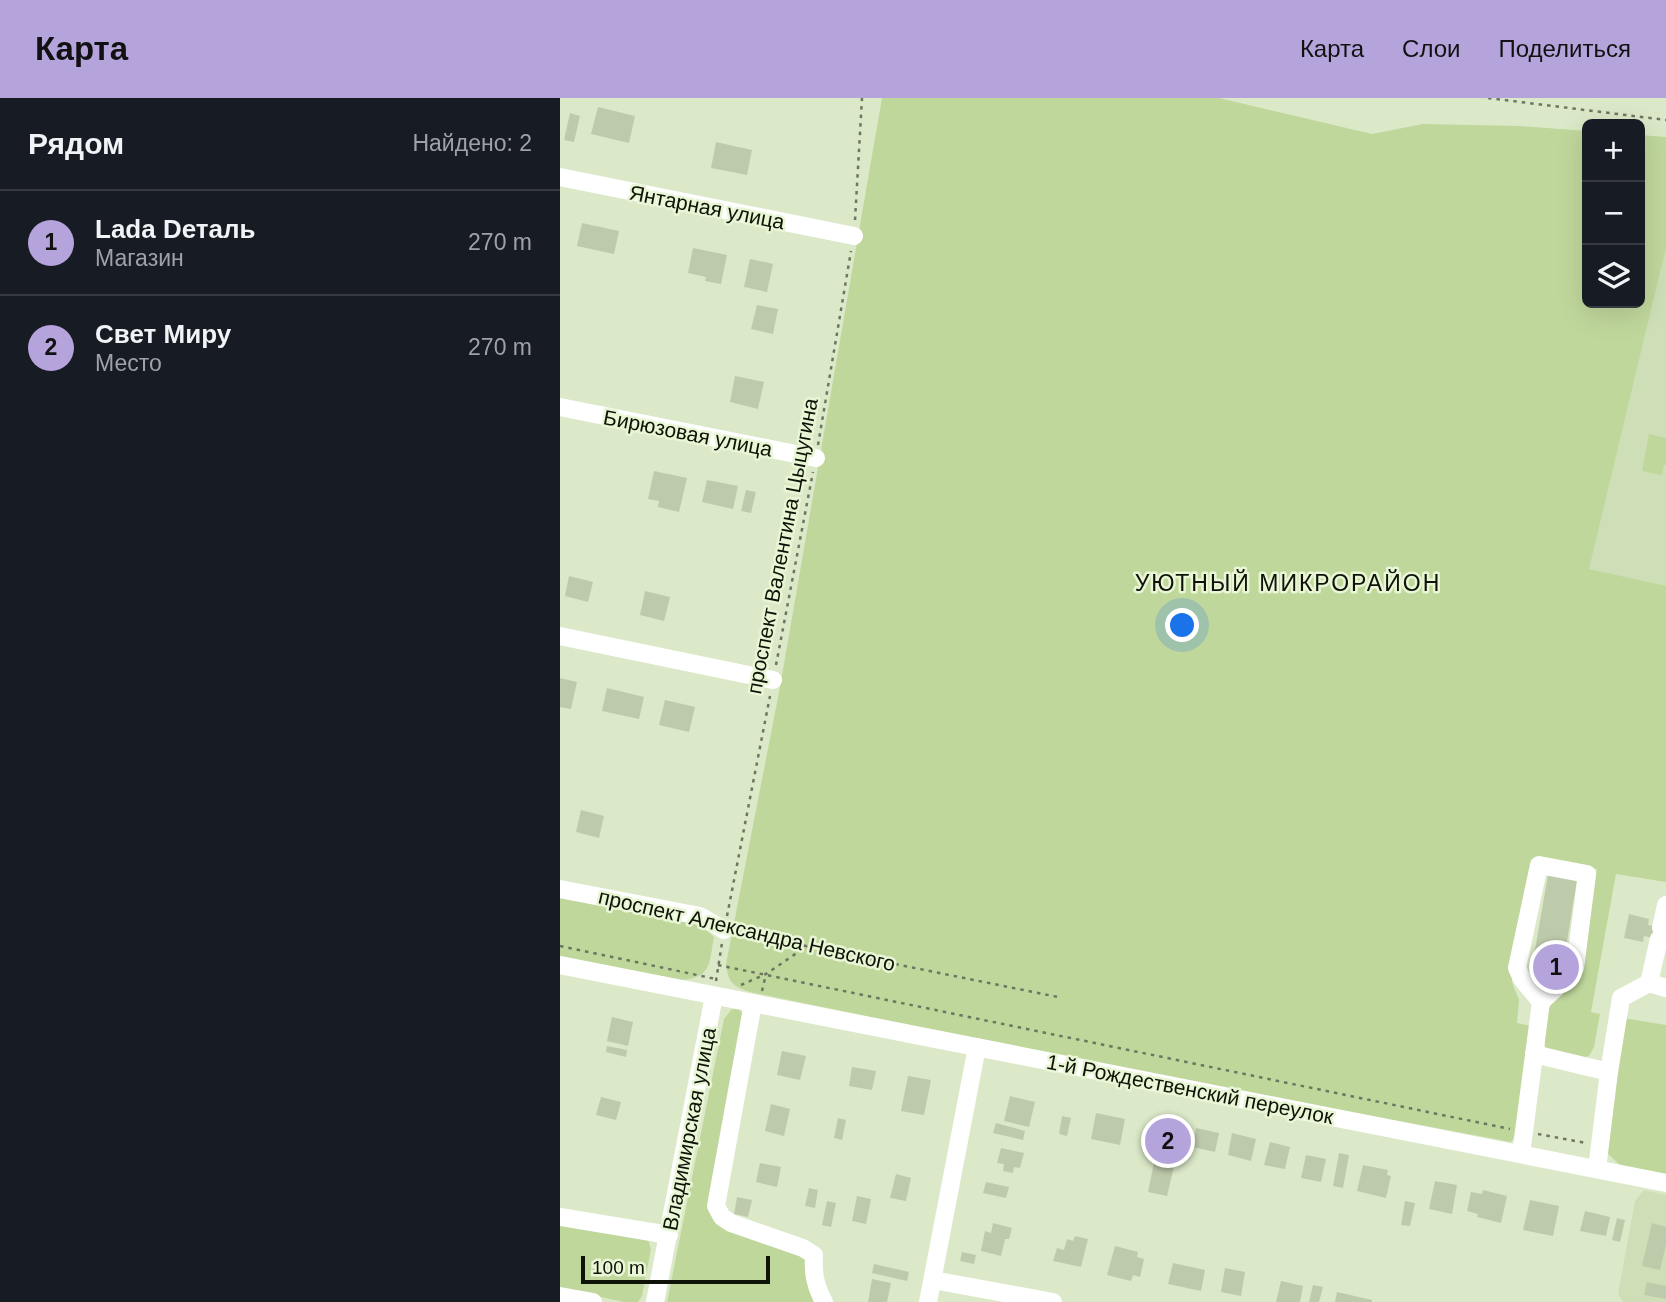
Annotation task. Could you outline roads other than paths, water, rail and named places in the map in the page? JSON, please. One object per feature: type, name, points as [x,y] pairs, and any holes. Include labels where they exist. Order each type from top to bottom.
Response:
[{"type":"street","name":"Янтарная улица","points":[[560,177],[854,236]]},
{"type":"street","name":"Бирюзовая улица","points":[[560,407],[816,458]]},
{"type":"street","points":[[560,636],[773,680]]},
{"type":"street","points":[[1521,1154],[1541,1002],[1574,968],[1587,874],[1539,865],[1517,968],[1522,979],[1541,1002]]},
{"type":"street","name":"проспект Александра Невского","points":[[560,889],[700,916],[724,930]]},
{"type":"street","points":[[1597,1169],[1621,998],[1658,985],[1660,934],[1666,905]]},
{"type":"street","name":"1-й Рождественский переулок","points":[[560,965],[715,988],[753,1003],[1666,1183]]},
{"type":"street","name":"Владимирская улица","points":[[655,1302],[715,988]]},
{"type":"street","points":[[753,1003],[716,1206],[722,1217],[731,1223],[803,1248],[814,1255],[817,1289],[824,1302]]},
{"type":"street","points":[[928,1302],[977,1047]]},
{"type":"street","points":[[1534,1054],[1609,1072]]},
{"type":"street","points":[[560,1217],[669,1235]]},
{"type":"street","points":[[933,1280],[1053,1302]]},
{"type":"street","points":[[560,1296],[593,1302]]},
{"type":"place","name":"Lada Dеталь","points":[[1556,967]]},
{"type":"place","name":"Свет Миру","points":[[1168,1141]]},
{"type":"district","name":"УЮТНЫЙ МИКРОРАЙОН","points":[[1288,583]]}]
